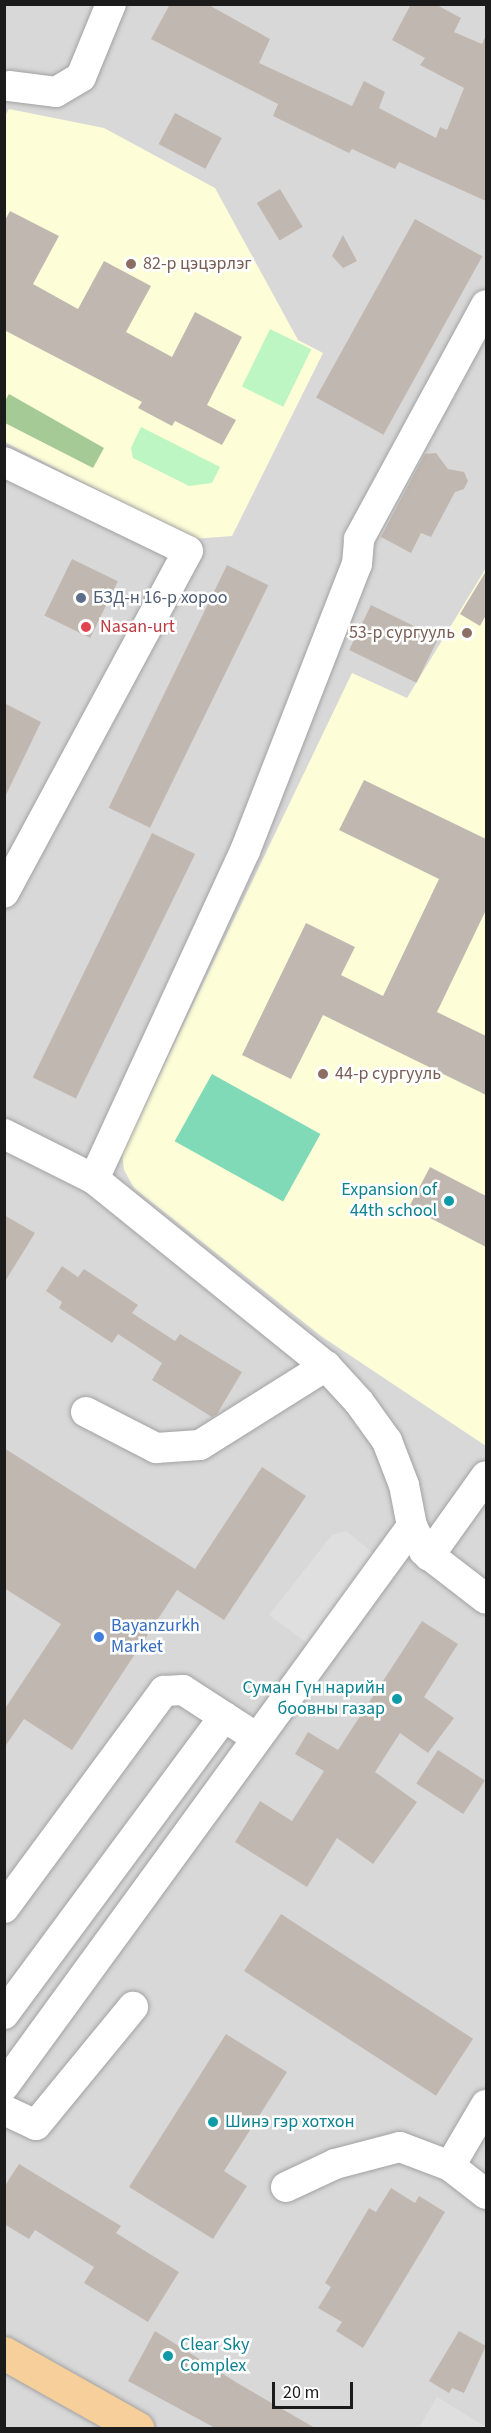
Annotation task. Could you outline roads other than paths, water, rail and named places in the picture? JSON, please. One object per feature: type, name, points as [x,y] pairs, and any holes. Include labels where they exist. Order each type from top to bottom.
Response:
[{"type":"main road","points":[[4,2353],[137,2428]]},
{"type":"street","points":[[6,88],[56,92],[81,77],[111,4]]},
{"type":"street","points":[[93,1179],[245,851],[357,564],[359,539],[486,305]]},
{"type":"street","points":[[4,462],[188,551],[4,893]]},
{"type":"street","points":[[4,1134],[93,1179],[326,1366],[359,1402],[387,1441],[404,1485],[412,1526],[429,1556],[486,1599]]},
{"type":"street","points":[[86,1412],[156,1448],[200,1445],[326,1366]]},
{"type":"street","points":[[429,1556],[486,1476]]},
{"type":"street","points":[[4,2086],[412,1526]]},
{"type":"street","points":[[4,1908],[164,1691],[183,1690],[257,1738]]},
{"type":"street","points":[[4,2014],[224,1717]]},
{"type":"street","points":[[4,2110],[36,2125],[133,2007]]},
{"type":"street","points":[[450,2166],[486,2105]]},
{"type":"street","points":[[286,2187],[335,2164],[400,2147],[450,2166],[486,2194]]},
{"type":"place","name":"82-р цэцэрлэг","points":[[131,264]]},
{"type":"place","name":"БЗД-н 16-р хороо","points":[[81,598]]},
{"type":"place","name":"Nasan-urt","points":[[86,627]]},
{"type":"place","name":"53-р сургууль","points":[[467,633]]},
{"type":"place","name":"44-р сургууль","points":[[323,1074]]},
{"type":"place","name":"Expansion of 44th school","points":[[449,1201]]},
{"type":"place","name":"Bayanzurkh Market","points":[[99,1637]]},
{"type":"place","name":"Суман Гүн нарийн боовны газар","points":[[397,1699]]},
{"type":"place","name":"Шинэ гэр хотхон","points":[[213,2122]]},
{"type":"place","name":"Clear Sky Complex","points":[[168,2356]]}]
